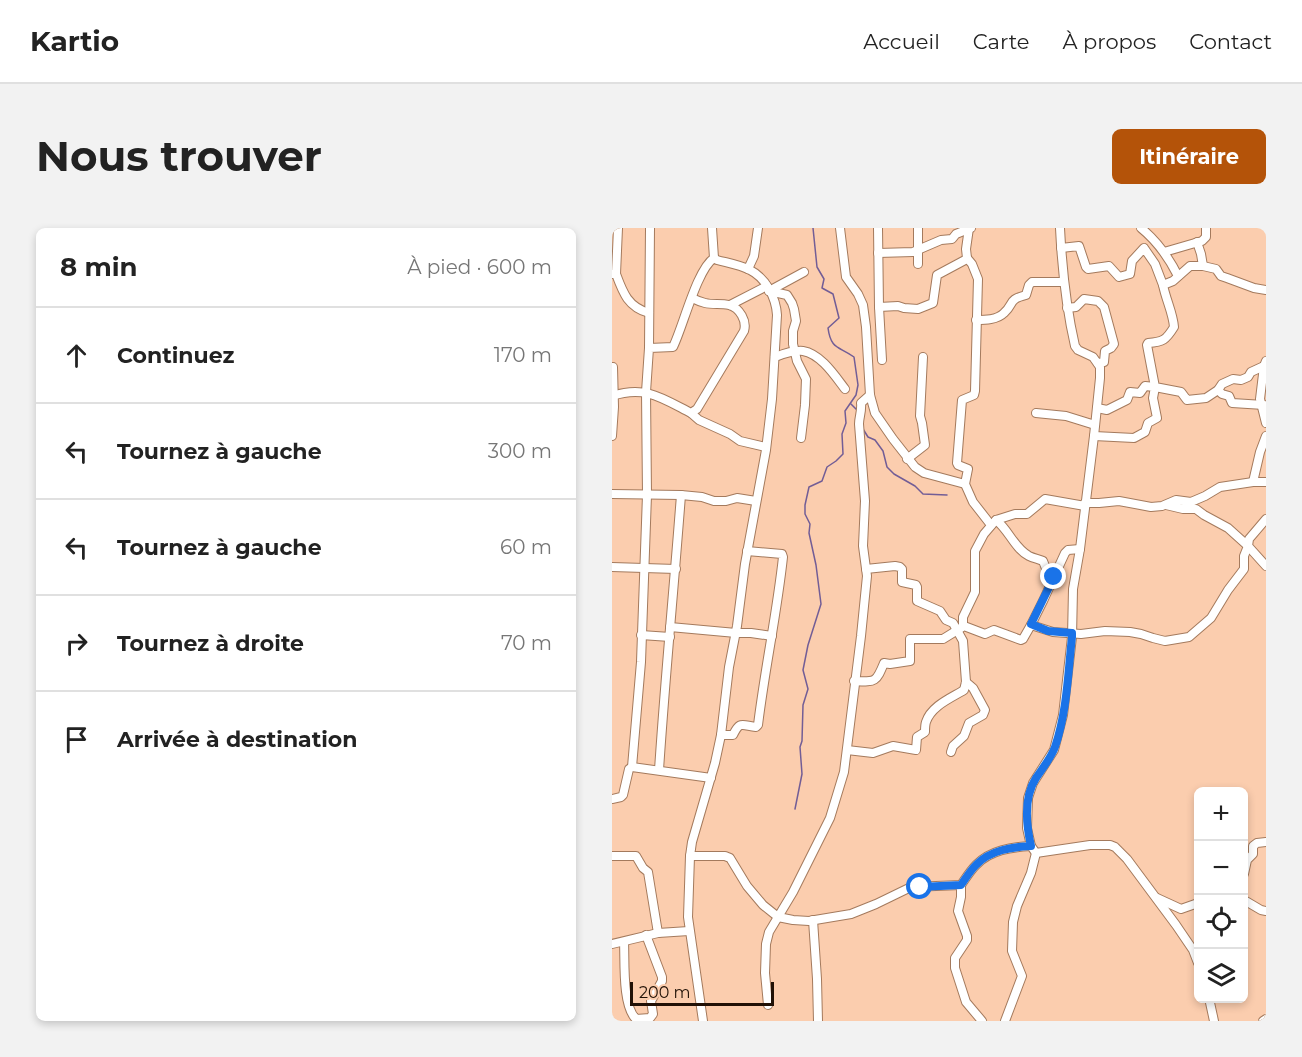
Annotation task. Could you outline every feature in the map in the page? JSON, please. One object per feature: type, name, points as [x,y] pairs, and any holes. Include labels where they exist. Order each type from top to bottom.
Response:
[{"type":"street","points":[[618,228],[614,274],[630,304],[638,310],[649,313]]},
{"type":"street","points":[[612,799],[623,795],[629,769],[632,767],[638,704],[646,495],[650,228]]},
{"type":"street","points":[[712,228],[714,258]]},
{"type":"street","points":[[748,268],[754,256],[758,228]]},
{"type":"street","points":[[840,228],[846,277],[863,305],[870,395],[875,412],[915,467],[924,473],[965,484]]},
{"type":"street","points":[[878,228],[882,360]]},
{"type":"street","points":[[918,228],[918,264]]},
{"type":"street","points":[[878,253],[917,251],[942,240],[952,239],[956,234],[970,228]]},
{"type":"street","points":[[970,228],[966,249],[967,258],[978,279],[975,391],[974,395],[962,400],[957,464],[967,467],[965,484],[973,501],[993,522],[1005,528],[1023,551],[1043,561],[1047,571],[1054,577]]},
{"type":"street","points":[[1005,1021],[1022,976],[1012,951],[1013,922],[1031,873],[1034,850],[1027,822],[1028,798],[1033,783],[1055,747],[1063,715],[1072,633],[1073,594],[1100,378],[1100,367],[1094,357],[1076,348],[1063,282],[1060,228]]},
{"type":"street","points":[[1141,228],[1164,252],[1178,276]]},
{"type":"street","points":[[1164,252],[1205,239],[1206,228]]},
{"type":"street","points":[[1061,248],[1079,246],[1088,269],[1110,266],[1119,277],[1130,274],[1132,261],[1152,238]]},
{"type":"street","points":[[1197,242],[1203,266]]},
{"type":"street","points":[[1094,436],[1134,438],[1145,432],[1148,423],[1156,418],[1153,398],[1155,387],[1148,344],[1166,339],[1174,326],[1155,264],[1144,248]]},
{"type":"street","points":[[649,348],[674,348],[692,298],[708,263],[714,258]]},
{"type":"street","points":[[702,1021],[689,931],[690,856],[721,735],[747,551],[766,447],[775,357],[776,307],[768,288],[754,272],[714,258]]},
{"type":"street","points":[[863,305],[918,309],[933,303],[937,275],[967,258]]},
{"type":"street","points":[[1163,285],[1171,282],[1191,267],[1203,266],[1216,269],[1221,276],[1236,282],[1266,290]]},
{"type":"street","points":[[692,298],[708,304],[730,305],[804,272]]},
{"type":"street","points":[[976,320],[992,319],[1003,314],[1014,299],[1026,295],[1032,282],[1063,282]]},
{"type":"street","points":[[768,288],[787,295],[796,318],[792,336],[793,344],[798,364],[806,379],[801,438]]},
{"type":"street","points":[[1067,308],[1076,307],[1086,299],[1098,301],[1104,307],[1114,344],[1105,352],[1105,361],[1098,363]]},
{"type":"street","points":[[691,413],[700,406],[744,331],[746,325],[744,318],[730,305]]},
{"type":"street","points":[[775,357],[796,351],[812,354],[825,364],[845,389]]},
{"type":"street","points":[[908,459],[925,445],[920,416],[923,357]]},
{"type":"street","points":[[1097,408],[1107,410],[1126,400],[1130,392],[1140,393],[1145,386],[1181,392],[1187,400],[1206,398],[1218,390],[1222,384],[1233,379],[1241,380],[1248,377],[1251,372],[1265,363]]},
{"type":"street","points":[[1265,363],[1260,395],[1266,423]]},
{"type":"street","points":[[612,436],[613,367]]},
{"type":"street","points":[[1218,390],[1229,396],[1232,403],[1263,405]]},
{"type":"street","points":[[613,395],[631,392],[655,394],[741,441],[766,447]]},
{"type":"street","points":[[768,1005],[765,974],[766,944],[769,932],[793,891],[830,818],[844,772],[862,628],[866,569],[863,546],[866,506],[859,426],[861,404],[870,395]]},
{"type":"street","points":[[1036,413],[1066,416],[1095,425]]},
{"type":"street","points":[[1253,482],[1266,436]]},
{"type":"street","points":[[847,750],[871,753],[893,746],[916,750],[917,737],[925,732],[926,722],[936,706],[964,690],[966,682],[964,644],[960,629],[975,592],[975,551],[993,522],[1016,514],[1027,514],[1045,499],[1085,504],[1119,501],[1151,507],[1166,505],[1176,500],[1191,502],[1220,487],[1266,482]]},
{"type":"street","points":[[612,494],[681,495],[714,501],[737,498],[756,501]]},
{"type":"street","points":[[659,770],[681,495]]},
{"type":"street","points":[[1166,505],[1196,509],[1228,528],[1266,566]]},
{"type":"street","points":[[1031,624],[1048,631],[1130,633],[1165,641],[1192,636],[1212,616],[1244,569],[1244,556],[1249,539],[1266,519]]},
{"type":"street","points":[[866,569],[900,567],[902,582],[916,585],[917,601],[940,611],[946,620],[953,622],[960,629],[985,634],[994,630],[1021,640],[1066,551],[1080,549]]},
{"type":"street","points":[[721,735],[733,735],[738,726],[756,727],[758,725],[780,582],[783,555],[747,551]]},
{"type":"street","points":[[612,567],[676,569]]},
{"type":"street","points":[[670,627],[772,636]]},
{"type":"street","points":[[854,681],[872,682],[879,677],[884,663],[910,661],[910,639],[941,640],[960,629]]},
{"type":"street","points":[[641,635],[670,637]]},
{"type":"street","points":[[951,752],[953,746],[964,736],[969,723],[983,715],[985,710],[973,688],[966,682]]},
{"type":"street","points":[[632,767],[711,778]]},
{"type":"street","points":[[1248,859],[1253,854],[1253,846],[1266,842]]},
{"type":"street","points":[[982,1021],[966,1002],[955,968],[956,958],[967,940],[958,914],[961,885],[975,866],[988,855],[1012,847],[1034,850],[1090,845],[1115,847],[1156,897],[1194,953]]},
{"type":"street","points":[[612,856],[636,856],[648,872],[658,933]]},
{"type":"street","points":[[690,856],[730,858],[747,886],[763,905],[778,917],[796,921],[851,914],[911,887],[961,885]]},
{"type":"street","points":[[1156,897],[1181,909],[1194,904]]},
{"type":"street","points":[[1248,902],[1266,911]]},
{"type":"street","points":[[813,920],[818,1021]]},
{"type":"street","points":[[612,944],[658,933],[689,931]]},
{"type":"street","points":[[624,942],[627,997],[633,1017],[635,1020],[652,1017],[651,1001],[662,977],[646,936]]},
{"type":"street","points":[[1210,1003],[1214,1021]]},
{"type":"waterway","points":[[795,809],[802,774],[800,747],[803,705],[808,689],[803,670],[821,604],[809,533],[810,524],[805,514],[805,505],[809,487],[822,481],[827,467],[843,454],[842,434],[846,423],[845,411],[856,395],[858,385],[854,357],[837,347],[829,335],[828,328],[839,318],[833,294],[822,288],[824,279],[817,267],[813,228]]},
{"type":"waterway","points":[[851,404],[858,411]]},
{"type":"waterway","points":[[863,429],[883,451],[887,467],[894,474],[915,486],[923,494],[947,495]]},
{"type":"route","points":[[920,887],[961,885],[975,866],[988,855],[1012,847],[1031,846],[1027,822],[1028,798],[1033,783],[1055,747],[1063,715],[1072,637],[1072,633],[1048,631],[1031,624],[1054,577]]}]
